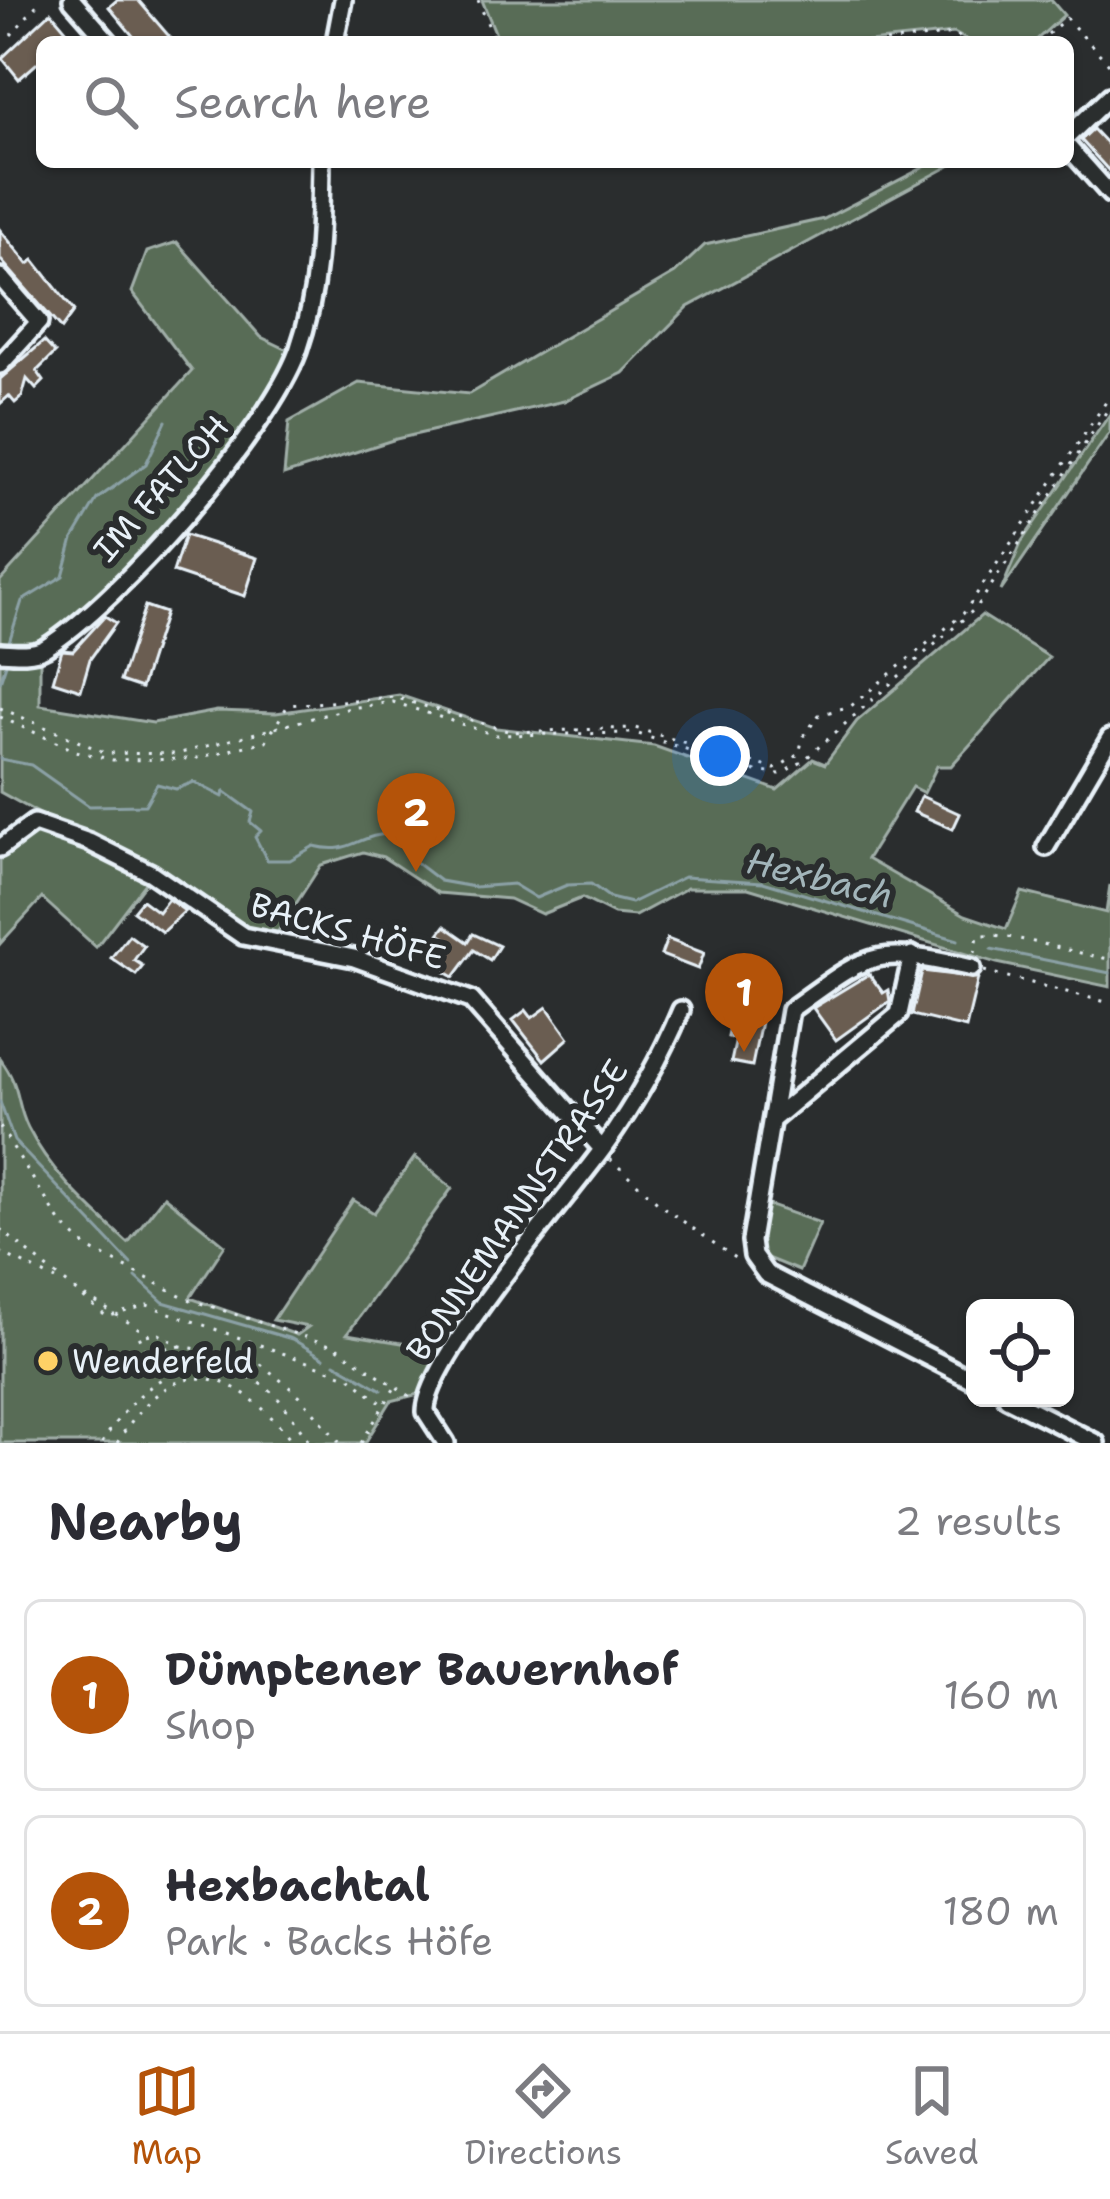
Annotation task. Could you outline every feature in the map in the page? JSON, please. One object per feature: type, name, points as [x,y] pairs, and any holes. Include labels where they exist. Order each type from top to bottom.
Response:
[{"type":"street","points":[[72,0],[104,36]]},
{"type":"street","points":[[336,36],[343,0]]},
{"type":"street","points":[[1074,130],[1110,97]]},
{"type":"street","points":[[1074,155],[1110,194]]},
{"type":"street","name":"IM FATLOH","points":[[0,652],[41,651],[88,613],[226,470],[258,424],[296,356],[313,305],[320,269],[321,168]]},
{"type":"street","points":[[0,277],[40,322],[0,365]]},
{"type":"street","points":[[1046,847],[1110,737]]},
{"type":"street","name":"BACKS HÖFE","points":[[0,848],[34,824],[89,842],[151,873],[243,936],[354,958],[470,1000],[602,1150]]},
{"type":"street","points":[[773,1119],[899,1014],[912,955]]},
{"type":"street","points":[[966,1376],[758,1266],[751,1241],[790,1010],[863,958],[912,955],[972,968]]},
{"type":"street","name":"BONNEMANNSTRASSE","points":[[446,1443],[425,1404],[467,1330],[602,1150],[681,1010]]},
{"type":"street","points":[[1025,1407],[1096,1443]]},
{"type":"path","points":[[11,35],[41,0]]},
{"type":"path","points":[[478,0],[493,36]]},
{"type":"path","points":[[1046,36],[1066,18],[1110,64]]},
{"type":"path","points":[[0,717],[76,751],[121,761],[194,759],[266,741],[288,705],[394,697],[496,730],[635,728],[761,767],[778,768],[799,754],[802,737],[819,716],[851,706],[963,614],[1110,396]]},
{"type":"path","points":[[0,708],[78,746],[114,754],[193,753],[350,709],[393,702],[495,735],[635,733],[766,774],[787,771],[977,608],[1110,406]]},
{"type":"path","points":[[1110,959],[1058,952],[992,931],[978,936],[972,968],[1110,1003]]},
{"type":"path","points":[[0,1127],[61,1223],[86,1247],[188,1299],[336,1347],[425,1404]]},
{"type":"path","points":[[602,1150],[715,1247],[758,1266]]},
{"type":"path","points":[[0,1229],[107,1317],[148,1305],[350,1377],[384,1405]]},
{"type":"path","points":[[0,1252],[64,1284]]},
{"type":"path","points":[[115,1313],[144,1333],[157,1333],[181,1346],[256,1360],[300,1396],[340,1443]]},
{"type":"path","points":[[144,1333],[139,1344],[146,1351],[181,1346]]},
{"type":"path","points":[[102,1443],[125,1405],[156,1378],[184,1368],[212,1368],[271,1392],[310,1443]]},
{"type":"path","points":[[109,1432],[118,1441],[137,1409],[156,1393],[202,1379],[247,1392],[294,1443]]},
{"type":"path","points":[[361,1443],[394,1388]]},
{"type":"green space","points":[[482,0],[1051,0],[1064,15],[1041,36],[497,36]]},
{"type":"green space","points":[[922,168],[946,168],[688,307],[623,373],[564,401],[396,439],[284,475],[289,422],[359,383],[469,394],[675,273],[705,245],[824,219]]},
{"type":"green space","points":[[177,242],[261,337],[296,354],[273,396],[215,475],[147,549],[40,650],[40,705],[153,723],[217,711],[276,713],[399,695],[496,728],[654,746],[777,790],[813,759],[825,764],[857,721],[982,615],[1049,657],[951,766],[937,766],[924,793],[912,787],[867,859],[965,915],[1006,929],[1022,892],[1106,913],[1110,885],[1110,987],[997,963],[748,888],[687,888],[635,916],[614,914],[582,898],[542,914],[509,899],[438,893],[383,857],[363,852],[321,865],[275,936],[261,936],[0,792],[0,581],[192,371],[132,292],[147,252]]},
{"type":"green space","points":[[1110,414],[1110,432],[1001,591],[1022,541]]},
{"type":"green space","points":[[38,831],[58,835],[149,878],[96,947],[42,898],[0,944],[0,853],[16,838]]},
{"type":"green space","points":[[0,1059],[12,1078],[28,1128],[48,1161],[128,1243],[164,1196],[225,1245],[190,1298],[297,1335],[308,1327],[273,1320],[353,1200],[374,1213],[415,1157],[452,1188],[347,1334],[450,1351],[423,1393],[391,1401],[365,1443],[0,1443]]},
{"type":"green space","points":[[768,1205],[820,1223],[799,1271],[762,1256],[758,1232]]},
{"type":"building","points":[[117,0],[138,0],[169,36],[133,36],[109,7]]},
{"type":"building","points":[[51,12],[68,32],[36,36],[36,64],[19,79],[2,58]]},
{"type":"building","points":[[1093,129],[1110,147],[1110,172],[1081,140]]},
{"type":"building","points":[[0,230],[28,264],[34,260],[74,311],[61,329],[0,259]]},
{"type":"building","points":[[44,341],[55,353],[37,371],[44,381],[36,389],[27,379],[22,397],[15,403],[9,396],[0,404],[0,379]]},
{"type":"building","points":[[185,535],[257,558],[245,596],[173,572]]},
{"type":"building","points":[[145,606],[165,613],[141,688],[120,681]]},
{"type":"building","points":[[105,616],[116,623],[90,659],[81,690],[53,681],[62,650],[73,651]]},
{"type":"building","points":[[921,796],[960,814],[953,829],[914,812]]},
{"type":"building","points":[[168,899],[185,911],[162,932],[133,911],[142,900],[158,912]]},
{"type":"building","points":[[445,926],[468,942],[473,934],[499,946],[490,960],[474,950],[454,977],[432,964],[447,939],[439,934]]},
{"type":"building","points":[[129,935],[144,946],[134,960],[143,966],[136,975],[111,958]]},
{"type":"building","points":[[667,939],[704,953],[698,969],[661,955]]},
{"type":"building","points":[[922,971],[978,978],[966,1028],[912,1015]]},
{"type":"building","points":[[869,974],[883,993],[888,990],[890,1001],[836,1040],[813,1008]]},
{"type":"building","points":[[738,986],[767,992],[752,1066],[731,1062],[736,1039],[728,1037]]},
{"type":"building","points":[[547,1007],[569,1038],[544,1060],[513,1020],[526,1010],[532,1018]]},
{"type":"waterway","points":[[8,645],[22,601],[63,576],[73,539],[97,499],[146,464],[166,421]]},
{"type":"waterway","points":[[0,682],[7,661]]},
{"type":"waterway","name":"Hexbach","points":[[0,759],[31,765],[89,806],[145,805],[157,784],[176,789],[194,782],[223,797],[224,791],[253,812],[250,822],[261,831],[255,837],[267,860],[290,860],[314,846],[338,848],[395,834],[408,843],[415,862],[440,881],[474,887],[513,884],[536,898],[567,885],[591,884],[610,898],[631,903],[684,877],[763,882],[958,940]]},
{"type":"waterway","name":"Hexbach","points":[[991,949],[1110,973]]},
{"type":"waterway","name":"Hexbach","points":[[0,1102],[14,1141],[131,1264]]},
{"type":"waterway","name":"Hexbach","points":[[136,1277],[163,1302],[292,1339],[324,1358]]},
{"type":"waterway","name":"Hexbach","points":[[335,1363],[382,1390]]},
{"type":"place","name":"Hexbachtal","points":[[416,872]]},
{"type":"place","name":"Dümptener Bauernhof","points":[[744,1052]]},
{"type":"place","name":"Wenderfeld","points":[[48,1361]]}]
